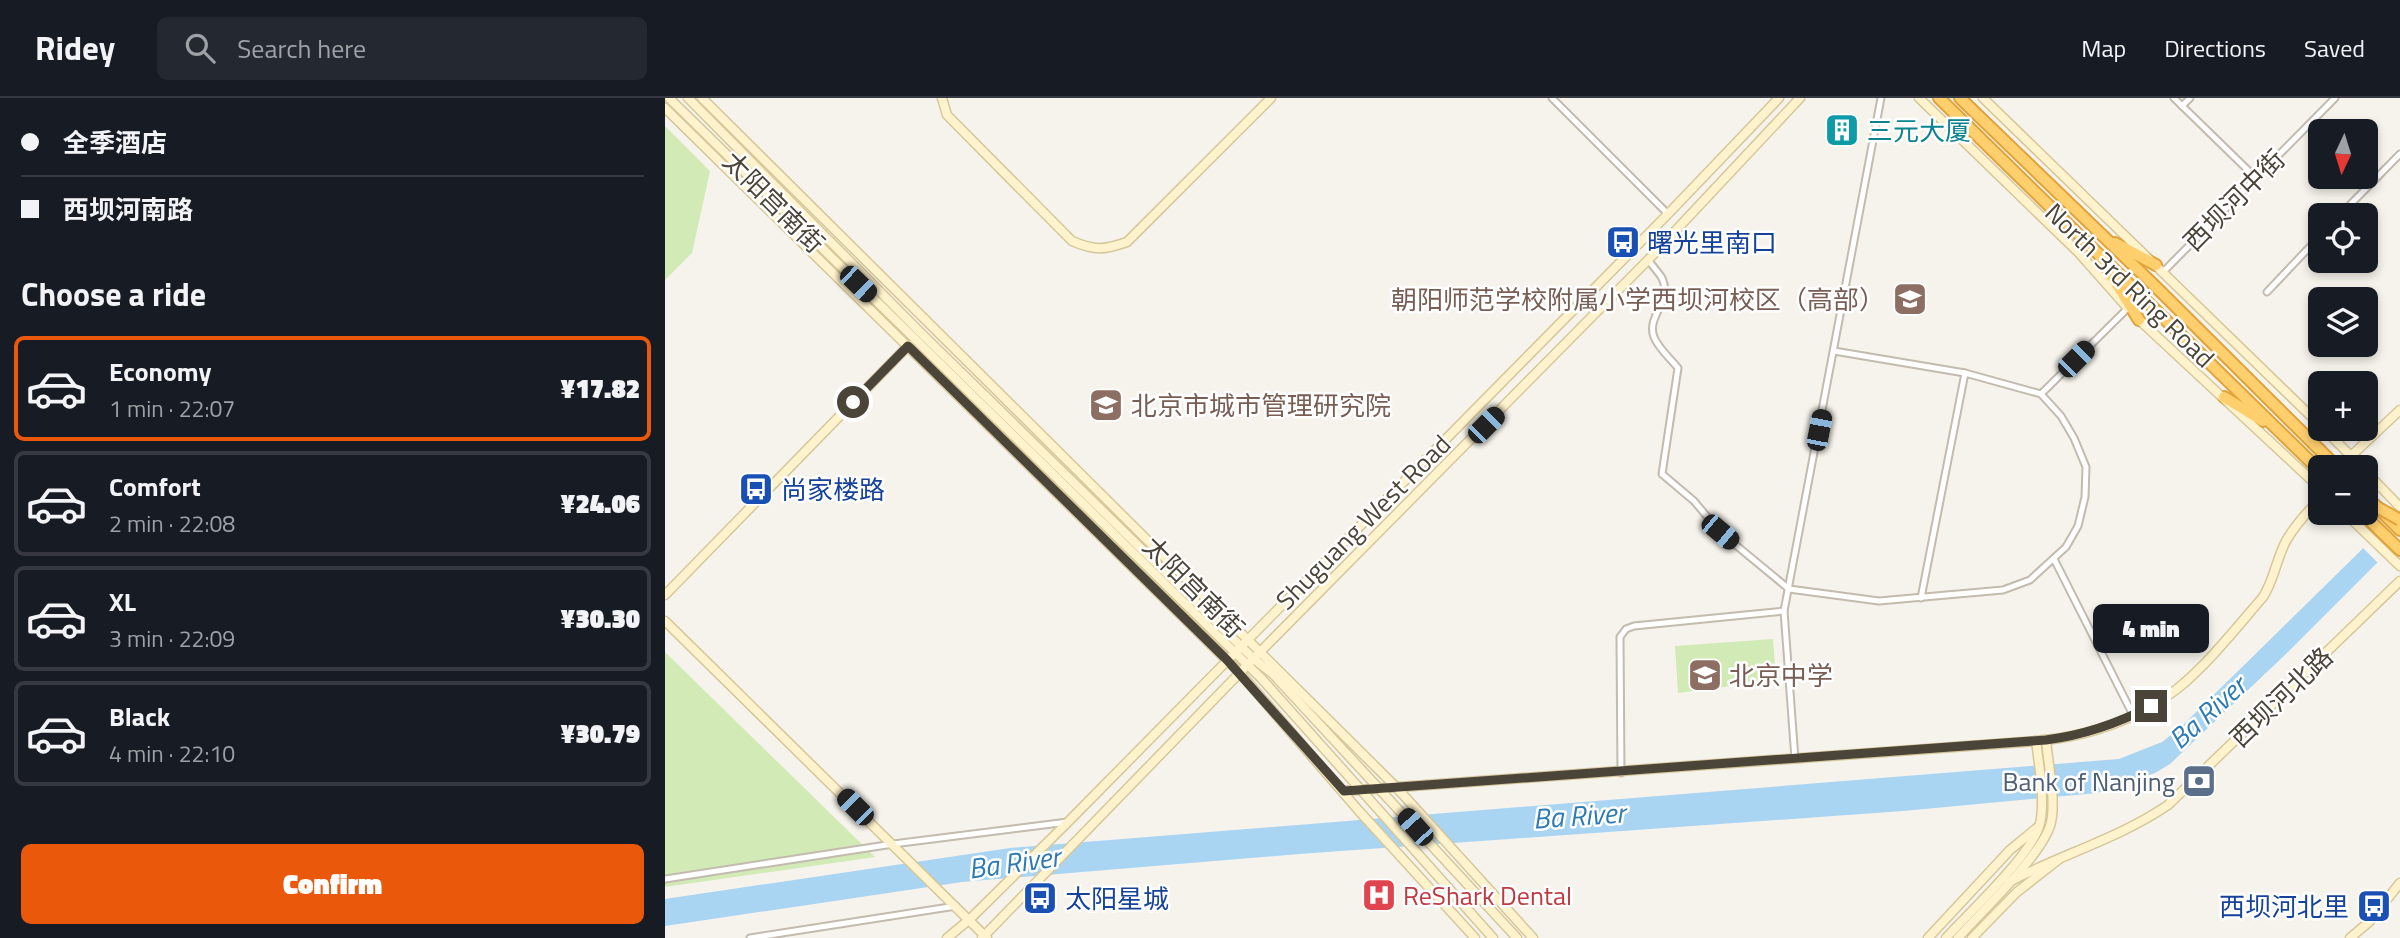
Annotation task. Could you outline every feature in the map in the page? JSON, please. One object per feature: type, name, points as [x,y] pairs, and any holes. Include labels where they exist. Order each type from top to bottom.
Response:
[{"type":"highway","name":"North 3rd Ring Road","points":[[1939,98],[2308,459]]},
{"type":"highway","name":"North 3rd Ring Road","points":[[1960,98],[2325,455]]},
{"type":"highway","points":[[2101,235],[2159,269]]},
{"type":"highway","points":[[2096,251],[2139,320]]},
{"type":"highway","points":[[2224,397],[2278,430]]},
{"type":"highway","points":[[2378,508],[2400,520]]},
{"type":"highway","points":[[2378,508],[2400,530]]},
{"type":"highway","points":[[2369,525],[2400,550]]},
{"type":"street","name":"太阳宫南街","points":[[669,98],[911,343]]},
{"type":"street","points":[[688,98],[921,332],[1244,643]]},
{"type":"street","name":"太阳宫南街","points":[[702,98],[1244,643],[1360,790],[1493,938]]},
{"type":"street","points":[[942,98],[947,115],[1072,241],[1089,248],[1106,249],[1127,242],[1271,98]]},
{"type":"street","points":[[1552,98],[1668,214]]},
{"type":"street","name":"Shuguang West Road","points":[[970,919],[1668,214],[1779,98]]},
{"type":"street","points":[[665,621],[956,905],[985,937],[1240,673],[1648,260],[1800,98]]},
{"type":"street","points":[[1795,759],[1784,611],[1881,98]]},
{"type":"street","points":[[1919,98],[2079,253],[2139,320],[2308,477]]},
{"type":"street","points":[[1983,98],[2308,413]]},
{"type":"street","points":[[2174,98],[2256,178]]},
{"type":"street","points":[[2182,106],[2190,98]]},
{"type":"street","name":"西坝河中街","points":[[2159,269],[2256,178],[2335,98]]},
{"type":"street","name":"太阳宫南街","points":[[665,108],[911,343],[1231,656],[1240,673],[1363,816],[1475,938]]},
{"type":"street","points":[[2352,203],[2400,154]]},
{"type":"street","points":[[2267,292],[2308,249]]},
{"type":"street","points":[[1648,260],[1662,279],[1665,289],[1664,302],[1652,325],[1654,339],[1678,368],[1662,474],[1694,501],[1720,532],[1789,589],[1879,601],[2003,590],[2030,580],[2066,547],[2078,526],[2085,497],[2086,467],[2061,416],[2041,394],[1965,373],[1834,351]]},
{"type":"street","points":[[2041,394],[2128,308]]},
{"type":"street","points":[[665,595],[921,332]]},
{"type":"street","points":[[1921,598],[1965,373]]},
{"type":"street","points":[[2352,455],[2400,410]]},
{"type":"street","points":[[2336,441],[2350,455]]},
{"type":"street","points":[[2378,485],[2400,507]]},
{"type":"street","points":[[1344,791],[1795,759],[2042,745],[2086,734],[2133,715],[2177,689],[2263,597],[2271,584],[2286,541],[2308,512]]},
{"type":"street","points":[[2367,525],[2400,566]]},
{"type":"street","points":[[2055,559],[2133,715]]},
{"type":"street","name":"西坝河北路","points":[[2009,882],[2142,823],[2168,805],[2400,581]]},
{"type":"street","points":[[1621,773],[1620,637],[1626,629],[1784,611]]},
{"type":"street","name":"太阳宫南街","points":[[1231,656],[1254,659],[1273,674],[1517,938]]},
{"type":"street","name":"太阳宫南街","points":[[1254,659],[1396,788],[1534,938]]},
{"type":"street","points":[[1958,938],[2009,882],[2042,841],[2050,825],[2052,810],[2042,745]]},
{"type":"street","points":[[1946,938],[2019,858],[2040,825],[2042,745]]},
{"type":"street","points":[[665,879],[893,844],[1066,823]]},
{"type":"street","points":[[1928,938],[2010,850],[2040,825]]},
{"type":"street","points":[[1972,938],[2017,892],[2065,855]]},
{"type":"street","points":[[2350,938],[2369,922],[2400,883]]},
{"type":"street","points":[[750,938],[956,905]]},
{"type":"street","points":[[947,938],[970,919]]},
{"type":"green space","points":[[665,126],[710,171],[692,253],[665,280]]},
{"type":"green space","points":[[1773,639],[1776,680],[1678,693],[1675,646]]},
{"type":"green space","points":[[665,652],[875,857],[665,887]]},
{"type":"water","name":"Ba River","points":[[2400,512],[2400,540],[2170,764],[2155,773],[2097,793],[1903,811],[1299,854],[962,882],[665,926],[665,899],[1010,848],[2119,759],[2162,742],[2180,728]]},
{"type":"pier","points":[[2400,509],[2400,545],[2380,565],[2362,547]]},
{"type":"place","name":"三元大厦","points":[[1842,130]]},
{"type":"place","name":"曙光里南口","points":[[1623,242]]},
{"type":"place","name":"朝阳师范学校附属小学西坝河校区（高部）","points":[[1910,299]]},
{"type":"place","name":"北京市城市管理研究院","points":[[1106,405]]},
{"type":"place","name":"尚家楼路","points":[[756,489]]},
{"type":"place","name":"北京中学","points":[[1705,675]]},
{"type":"place","name":"Bank of Nanjing","points":[[2199,781]]},
{"type":"place","name":"ReShark Dental","points":[[1379,895]]},
{"type":"place","name":"太阳星城","points":[[1040,898]]},
{"type":"place","name":"西坝河北里","points":[[2374,906]]},
{"type":"route","points":[[853,402],[908,346],[1240,673],[1344,791],[1621,773],[2046,740],[2086,734],[2124,720],[2151,706]]}]
